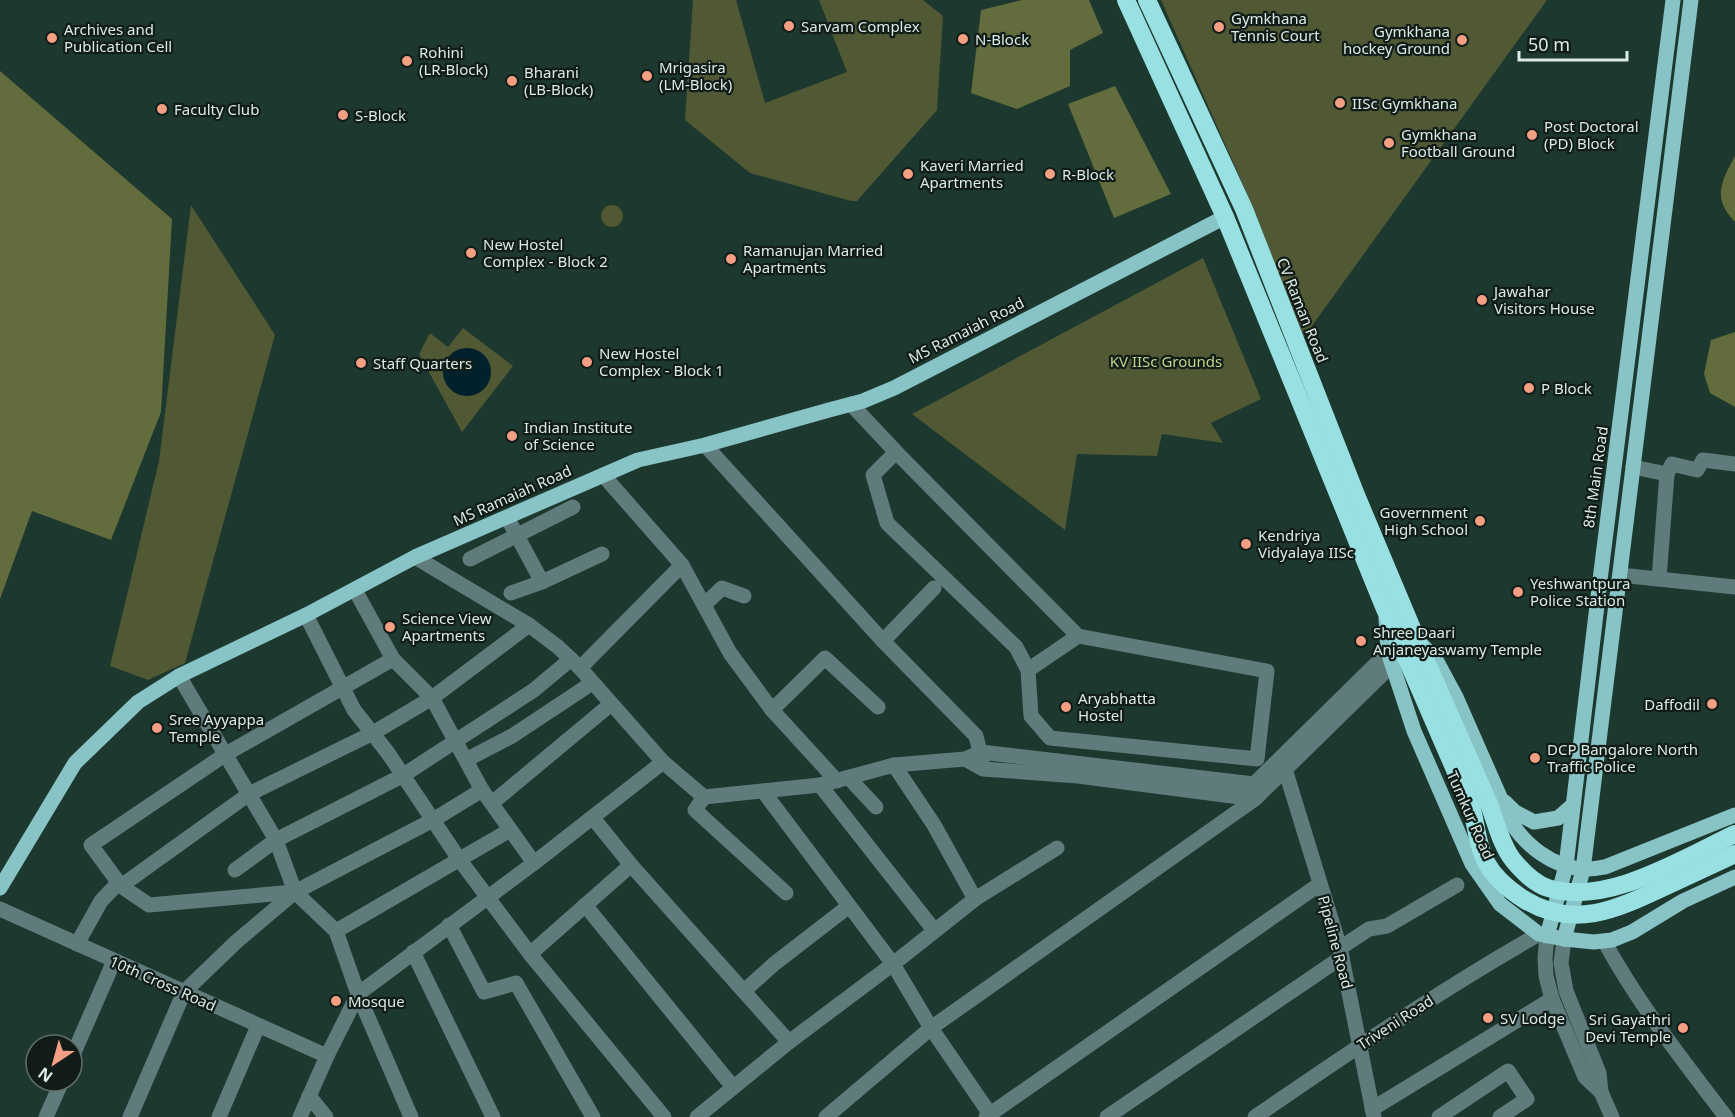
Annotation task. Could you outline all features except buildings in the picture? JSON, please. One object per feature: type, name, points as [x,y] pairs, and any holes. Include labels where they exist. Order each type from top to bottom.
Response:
[{"type":"highway","points":[[1126,0],[1225,217],[1385,609],[1488,804],[1511,858],[1527,875],[1546,888],[1567,892],[1593,892],[1619,886],[1735,834]]},
{"type":"highway","name":"CV Raman Road","points":[[1147,0],[1244,209],[1356,495],[1488,804]]},
{"type":"highway","points":[[1488,804],[1485,860],[1496,877],[1514,893],[1535,906],[1558,915],[1583,916],[1609,911],[1636,901],[1735,854]]},
{"type":"main road","name":"8th Main Road","points":[[1543,935],[1566,866],[1673,0]]},
{"type":"main road","points":[[1564,939],[1583,870],[1691,0]]},
{"type":"main road","name":"MS Ramaiah Road","points":[[0,888],[75,763],[138,702],[179,676],[306,615],[415,557],[638,460],[705,445],[851,404],[894,388],[1225,217]]},
{"type":"main road","name":"Tumkur Road","points":[[1385,609],[1390,658],[1414,731],[1472,864],[1500,904],[1543,935],[1594,942],[1604,941],[1632,932],[1683,901],[1735,877]]},
{"type":"main road","points":[[1595,619],[1614,621]]},
{"type":"main road","points":[[1488,804],[1515,812],[1534,822],[1558,818],[1574,805]]},
{"type":"main road","points":[[1488,804],[1511,822],[1531,848],[1566,866],[1583,870],[1617,863],[1735,815]]},
{"type":"main road","points":[[1465,845],[1511,822]]},
{"type":"street","points":[[851,404],[1078,636],[1267,671],[1257,759],[1050,738],[1031,716],[1028,670],[1016,646],[887,523],[873,475],[896,452]]},
{"type":"street","points":[[705,445],[883,641],[976,736],[983,769]]},
{"type":"street","points":[[1659,579],[1667,474],[1672,464],[1697,470],[1703,460],[1735,464]]},
{"type":"street","points":[[1633,467],[1667,474]]},
{"type":"street","points":[[603,475],[682,565],[730,653],[772,711],[843,779],[876,807]]},
{"type":"street","points":[[470,559],[573,507]]},
{"type":"street","points":[[507,517],[542,582]]},
{"type":"street","points":[[511,593],[542,582],[602,554]]},
{"type":"street","points":[[415,557],[529,625],[575,663],[663,762],[704,797]]},
{"type":"street","points":[[235,870],[276,840],[402,776],[575,663],[682,565]]},
{"type":"street","points":[[1620,575],[1735,587]]},
{"type":"street","points":[[704,605],[722,588],[744,596]]},
{"type":"street","points":[[883,641],[934,588]]},
{"type":"street","points":[[355,590],[393,659],[432,698],[482,790],[534,863]]},
{"type":"street","points":[[306,615],[354,710],[373,733],[459,859],[530,954],[664,1117]]},
{"type":"street","points":[[77,944],[101,901],[120,884],[249,794],[373,733],[432,698],[529,625]]},
{"type":"street","points":[[1028,670],[1078,636]]},
{"type":"street","points":[[772,711],[825,658],[878,707]]},
{"type":"street","points":[[826,1117],[931,1028],[1285,769],[1390,658]]},
{"type":"street","points":[[965,759],[983,769],[1254,791],[1390,658]]},
{"type":"street","points":[[295,892],[149,906],[120,884],[91,845],[226,754],[393,659]]},
{"type":"street","points":[[179,676],[276,840],[295,892],[336,931],[358,994],[411,1117]]},
{"type":"street","points":[[466,760],[512,736],[592,683]]},
{"type":"street","points":[[492,803],[611,704]]},
{"type":"street","points":[[786,893],[694,810],[704,797],[820,785],[894,765],[965,759],[981,752],[1254,791]]},
{"type":"street","points":[[300,1117],[358,994],[534,863],[663,762]]},
{"type":"street","points":[[894,765],[934,825],[975,899]]},
{"type":"street","name":"Pipeline Road","points":[[1285,769],[1341,952],[1373,1113]]},
{"type":"street","points":[[820,785],[934,930]]},
{"type":"street","points":[[130,1117],[184,992],[236,942],[295,892],[433,820],[482,790]]},
{"type":"street","points":[[763,790],[892,964],[989,1116],[1320,884]]},
{"type":"street","points":[[593,818],[631,865],[789,1042]]},
{"type":"street","points":[[336,931],[510,830]]},
{"type":"street","points":[[697,1117],[789,1042],[975,899],[1057,848]]},
{"type":"street","points":[[530,954],[631,865]]},
{"type":"street","points":[[1107,1117],[1341,952],[1369,929],[1387,926],[1457,885]]},
{"type":"street","points":[[585,905],[733,1087]]},
{"type":"street","points":[[744,991],[774,964],[849,906]]},
{"type":"street","name":"10th Cross Road","points":[[0,909],[327,1056]]},
{"type":"street","points":[[448,925],[484,992],[516,983],[593,1117]]},
{"type":"street","name":"8th Main Road","points":[[1543,935],[1546,976],[1552,999],[1585,1077],[1601,1092]]},
{"type":"street","name":"Triveni Road","points":[[1255,1117],[1360,1045],[1485,965],[1543,935]]},
{"type":"street","points":[[1564,939],[1561,963],[1566,991],[1599,1073],[1601,1092],[1612,1117]]},
{"type":"street","points":[[1604,941],[1659,1031],[1726,1117]]},
{"type":"street","points":[[413,952],[493,1117]]},
{"type":"street","points":[[83,1033],[114,962]]},
{"type":"street","points":[[1373,1113],[1552,999]]},
{"type":"street","points":[[219,1117],[258,1026]]},
{"type":"street","points":[[1439,1117],[1508,1071],[1527,1099],[1500,1117]]},
{"type":"street","points":[[46,1117],[57,1093]]},
{"type":"street","points":[[309,1096],[326,1117]]},
{"type":"green space","points":[[693,0],[736,0],[765,103],[847,72],[819,0],[923,0],[943,16],[937,110],[857,201],[750,173],[685,120]]},
{"type":"green space","points":[[1022,0],[1089,0],[1103,33],[1070,50],[1070,86],[1017,109],[971,93],[981,10]]},
{"type":"green space","name":"IISc Gymkhana","points":[[1161,0],[1547,0],[1304,337],[1252,205]]},
{"type":"green space","points":[[0,71],[172,219],[161,412],[111,540],[32,511],[0,599]]},
{"type":"green space","points":[[1115,86],[1171,194],[1114,218],[1068,104]]},
{"type":"green space","points":[[1735,156],[1735,222],[1723,205],[1721,190]]},
{"type":"green space","points":[[191,205],[275,335],[185,663],[148,680],[110,666],[159,461]]},
{"type":"green space","points":[[612,205],[620,208],[623,216],[620,224],[612,227],[604,224],[601,216],[604,208]]},
{"type":"green space","name":"KV IISc Grounds","points":[[1203,258],[1261,399],[1211,423],[1223,443],[1162,434],[1157,456],[1077,454],[1065,530],[912,414]]},
{"type":"green space","points":[[463,328],[513,366],[462,432],[419,354],[430,333],[448,347]]},
{"type":"green space","points":[[1735,332],[1735,407],[1710,393],[1704,374],[1711,340]]},
{"type":"water","points":[[462,348],[472,348],[484,355],[491,367],[491,377],[484,389],[472,396],[462,396],[447,385],[443,377],[443,367],[454,352]]},
{"type":"place","name":"Sarvam Complex","points":[[789,26]]},
{"type":"place","name":"Gymkhana Tennis Court","points":[[1219,27]]},
{"type":"place","name":"Archives and Publication Cell","points":[[52,38]]},
{"type":"place","name":"N-Block","points":[[963,39]]},
{"type":"place","name":"Gymkhana hockey Ground","points":[[1462,40]]},
{"type":"place","name":"Rohini (LR-Block)","points":[[407,61]]},
{"type":"place","name":"Mrigasira (LM-Block)","points":[[647,76]]},
{"type":"place","name":"Bharani (LB-Block)","points":[[512,81]]},
{"type":"place","name":"IISc Gymkhana","points":[[1340,103]]},
{"type":"place","name":"Faculty Club","points":[[162,109]]},
{"type":"place","name":"S-Block","points":[[343,115]]},
{"type":"place","name":"Post Doctoral (PD) Block","points":[[1532,135]]},
{"type":"place","name":"Gymkhana Football Ground","points":[[1389,143]]},
{"type":"place","name":"Kaveri Married Apartments","points":[[908,174]]},
{"type":"place","name":"R-Block","points":[[1050,174]]},
{"type":"place","name":"New Hostel Complex - Block 2","points":[[471,253]]},
{"type":"place","name":"Ramanujan Married Apartments","points":[[731,259]]},
{"type":"place","name":"Jawahar Visitors House","points":[[1482,300]]},
{"type":"place","name":"New Hostel Complex - Block 1","points":[[587,362]]},
{"type":"place","name":"Staff Quarters","points":[[361,363]]},
{"type":"place","name":"P Block","points":[[1529,388]]},
{"type":"place","name":"Indian Institute of Science","points":[[512,436]]},
{"type":"place","name":"Government High School","points":[[1480,521]]},
{"type":"place","name":"Kendriya Vidyalaya IISc","points":[[1246,544]]},
{"type":"place","name":"Yeshwantpura Police Station","points":[[1518,592]]},
{"type":"place","name":"Science View Apartments","points":[[390,627]]},
{"type":"place","name":"Shree Daari Anjaneyaswamy Temple","points":[[1361,641]]},
{"type":"place","name":"Daffodil","points":[[1712,704]]},
{"type":"place","name":"Aryabhatta Hostel","points":[[1066,707]]},
{"type":"place","name":"Sree Ayyappa Temple","points":[[157,728]]},
{"type":"place","name":"DCP Bangalore North Traffic Police","points":[[1535,758]]},
{"type":"place","name":"Mosque","points":[[336,1001]]},
{"type":"place","name":"SV Lodge","points":[[1488,1018]]},
{"type":"place","name":"Sri Gayathri Devi Temple","points":[[1683,1028]]}]
